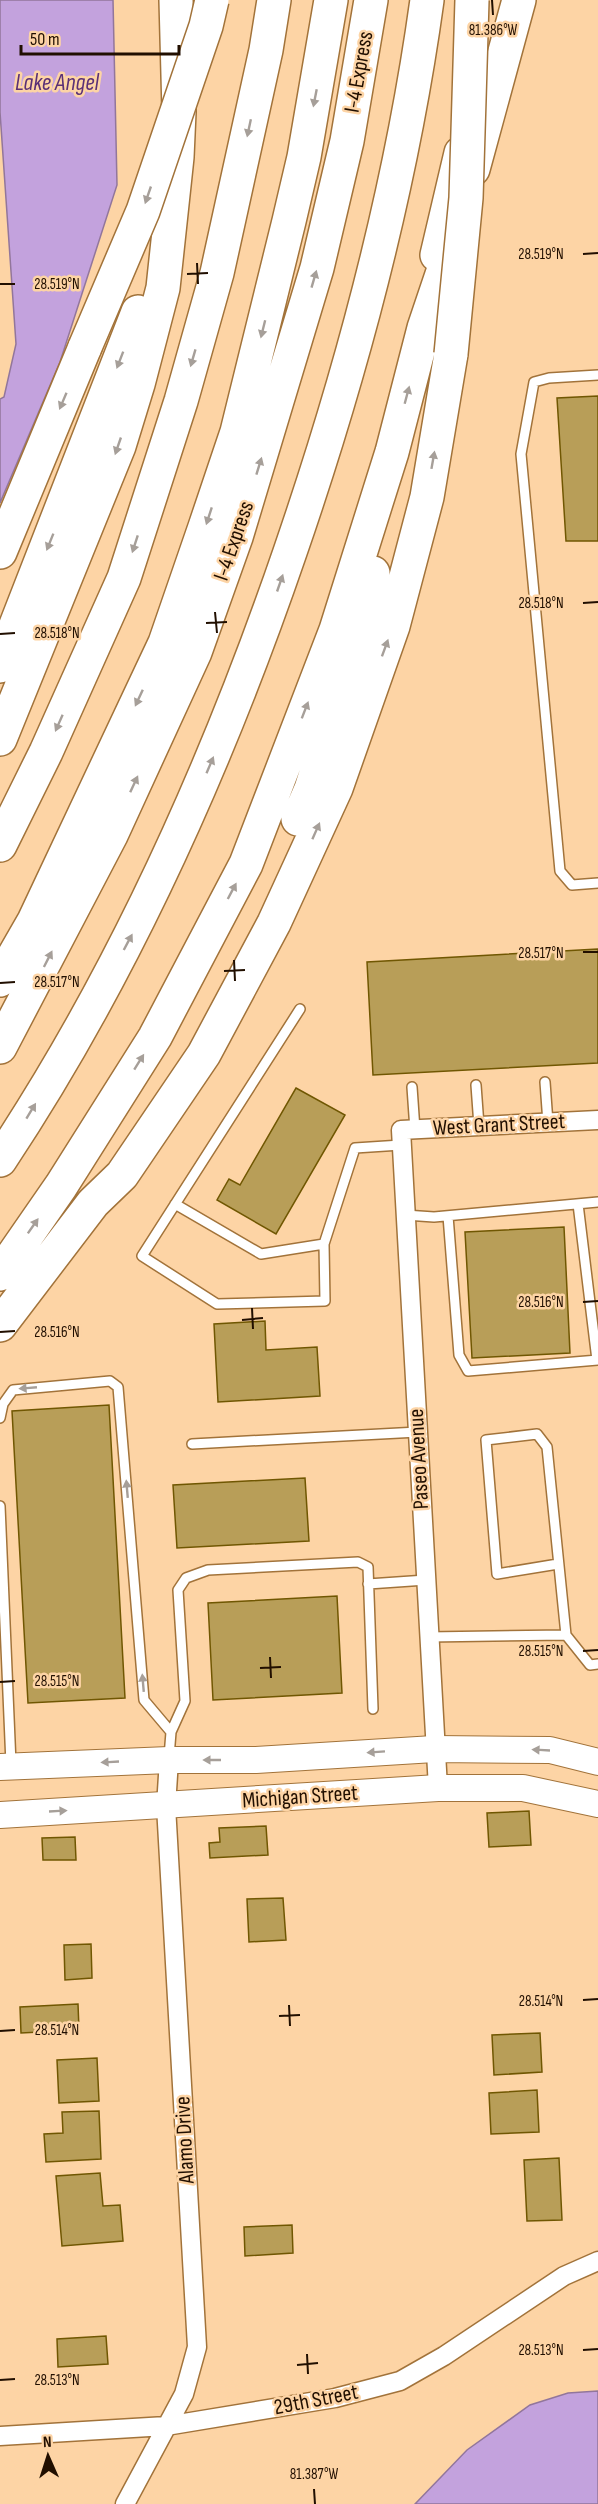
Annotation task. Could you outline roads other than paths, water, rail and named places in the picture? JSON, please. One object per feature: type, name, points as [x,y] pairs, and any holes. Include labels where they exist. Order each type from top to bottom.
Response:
[{"type":"highway","points":[[0,739],[115,456],[138,384],[163,288],[179,112],[177,0]]},
{"type":"highway","points":[[178,46],[187,0]]},
{"type":"highway","points":[[0,552],[143,211],[206,26],[212,0]]},
{"type":"highway","points":[[0,845],[46,752],[124,578],[181,400],[217,273],[266,50],[274,0]]},
{"type":"highway","name":"I-4 Express","points":[[0,980],[34,921],[165,643],[237,432],[304,157],[332,0]]},
{"type":"highway","name":"I-4 Express","points":[[0,1047],[111,835],[207,621],[240,527],[317,268],[347,141],[371,0]]},
{"type":"highway","points":[[0,1160],[81,1030],[141,917],[235,705],[309,499],[373,281],[399,166],[427,0]]},
{"type":"highway","points":[[0,1274],[61,1186],[155,1037],[246,864],[336,630],[392,452],[424,328],[442,226],[498,0]]},
{"type":"highway","points":[[0,1325],[93,1203],[122,1175],[204,1054],[274,923],[336,788],[393,626],[427,497],[451,354],[466,198],[498,0]]},
{"type":"highway","points":[[0,666],[138,311],[174,184]]},
{"type":"highway","points":[[93,1203],[109,1169],[175,1071],[205,1019],[311,789],[359,641],[369,601],[392,452]]},
{"type":"main road","name":"Michigan Street","points":[[5,1767],[169,1760],[256,1760],[434,1749],[550,1750],[598,1762]]},
{"type":"main road","name":"Michigan Street","points":[[0,1815],[438,1788],[523,1788],[598,1804]]},
{"type":"street","name":"West Grant Street","points":[[406,1135],[479,1126],[598,1120]]},
{"type":"street","name":"Paseo Avenue","points":[[406,1135],[405,1215],[438,1788]]},
{"type":"street","name":"Alamo Drive","points":[[125,2504],[184,2394],[197,2347],[166,1806],[169,1760]]},
{"type":"street","name":"29th Street","points":[[0,2436],[166,2426],[335,2398],[400,2382],[444,2356],[564,2276],[598,2260]]},
{"type":"lane","points":[[598,375],[549,378],[534,382],[521,454],[560,872],[572,885],[598,884]]},
{"type":"lane","points":[[300,1009],[142,1256],[217,1304],[325,1301],[324,1244],[355,1148],[406,1135],[412,1087]]},
{"type":"lane","points":[[545,1082],[548,1123]]},
{"type":"lane","points":[[476,1085],[479,1126]]},
{"type":"lane","points":[[405,1215],[448,1216],[598,1202]]},
{"type":"lane","points":[[175,1204],[261,1254],[324,1244]]},
{"type":"lane","points":[[448,1216],[459,1355],[468,1371],[597,1360],[579,1204]]},
{"type":"lane","points":[[0,1418],[3,1404],[14,1390],[110,1381],[118,1388],[144,1700],[171,1732]]},
{"type":"lane","points":[[192,1444],[418,1432]]},
{"type":"lane","points":[[558,1564],[497,1574],[486,1440],[537,1434],[547,1447],[566,1635],[590,1665],[598,1664]]},
{"type":"lane","points":[[0,1506],[5,1767]]},
{"type":"lane","points":[[169,1760],[171,1732],[185,1701],[178,1590],[186,1578],[208,1570],[358,1562],[368,1567],[373,1709]]},
{"type":"lane","points":[[368,1584],[426,1580]]},
{"type":"lane","points":[[428,1637],[566,1635]]},
{"type":"water","name":"Lake Angel","points":[[0,0],[113,0],[117,185],[60,362],[0,503],[0,399],[4,397],[16,344],[0,112]]},
{"type":"water","points":[[598,2391],[598,2504],[415,2504],[467,2450],[530,2405],[568,2393]]}]
